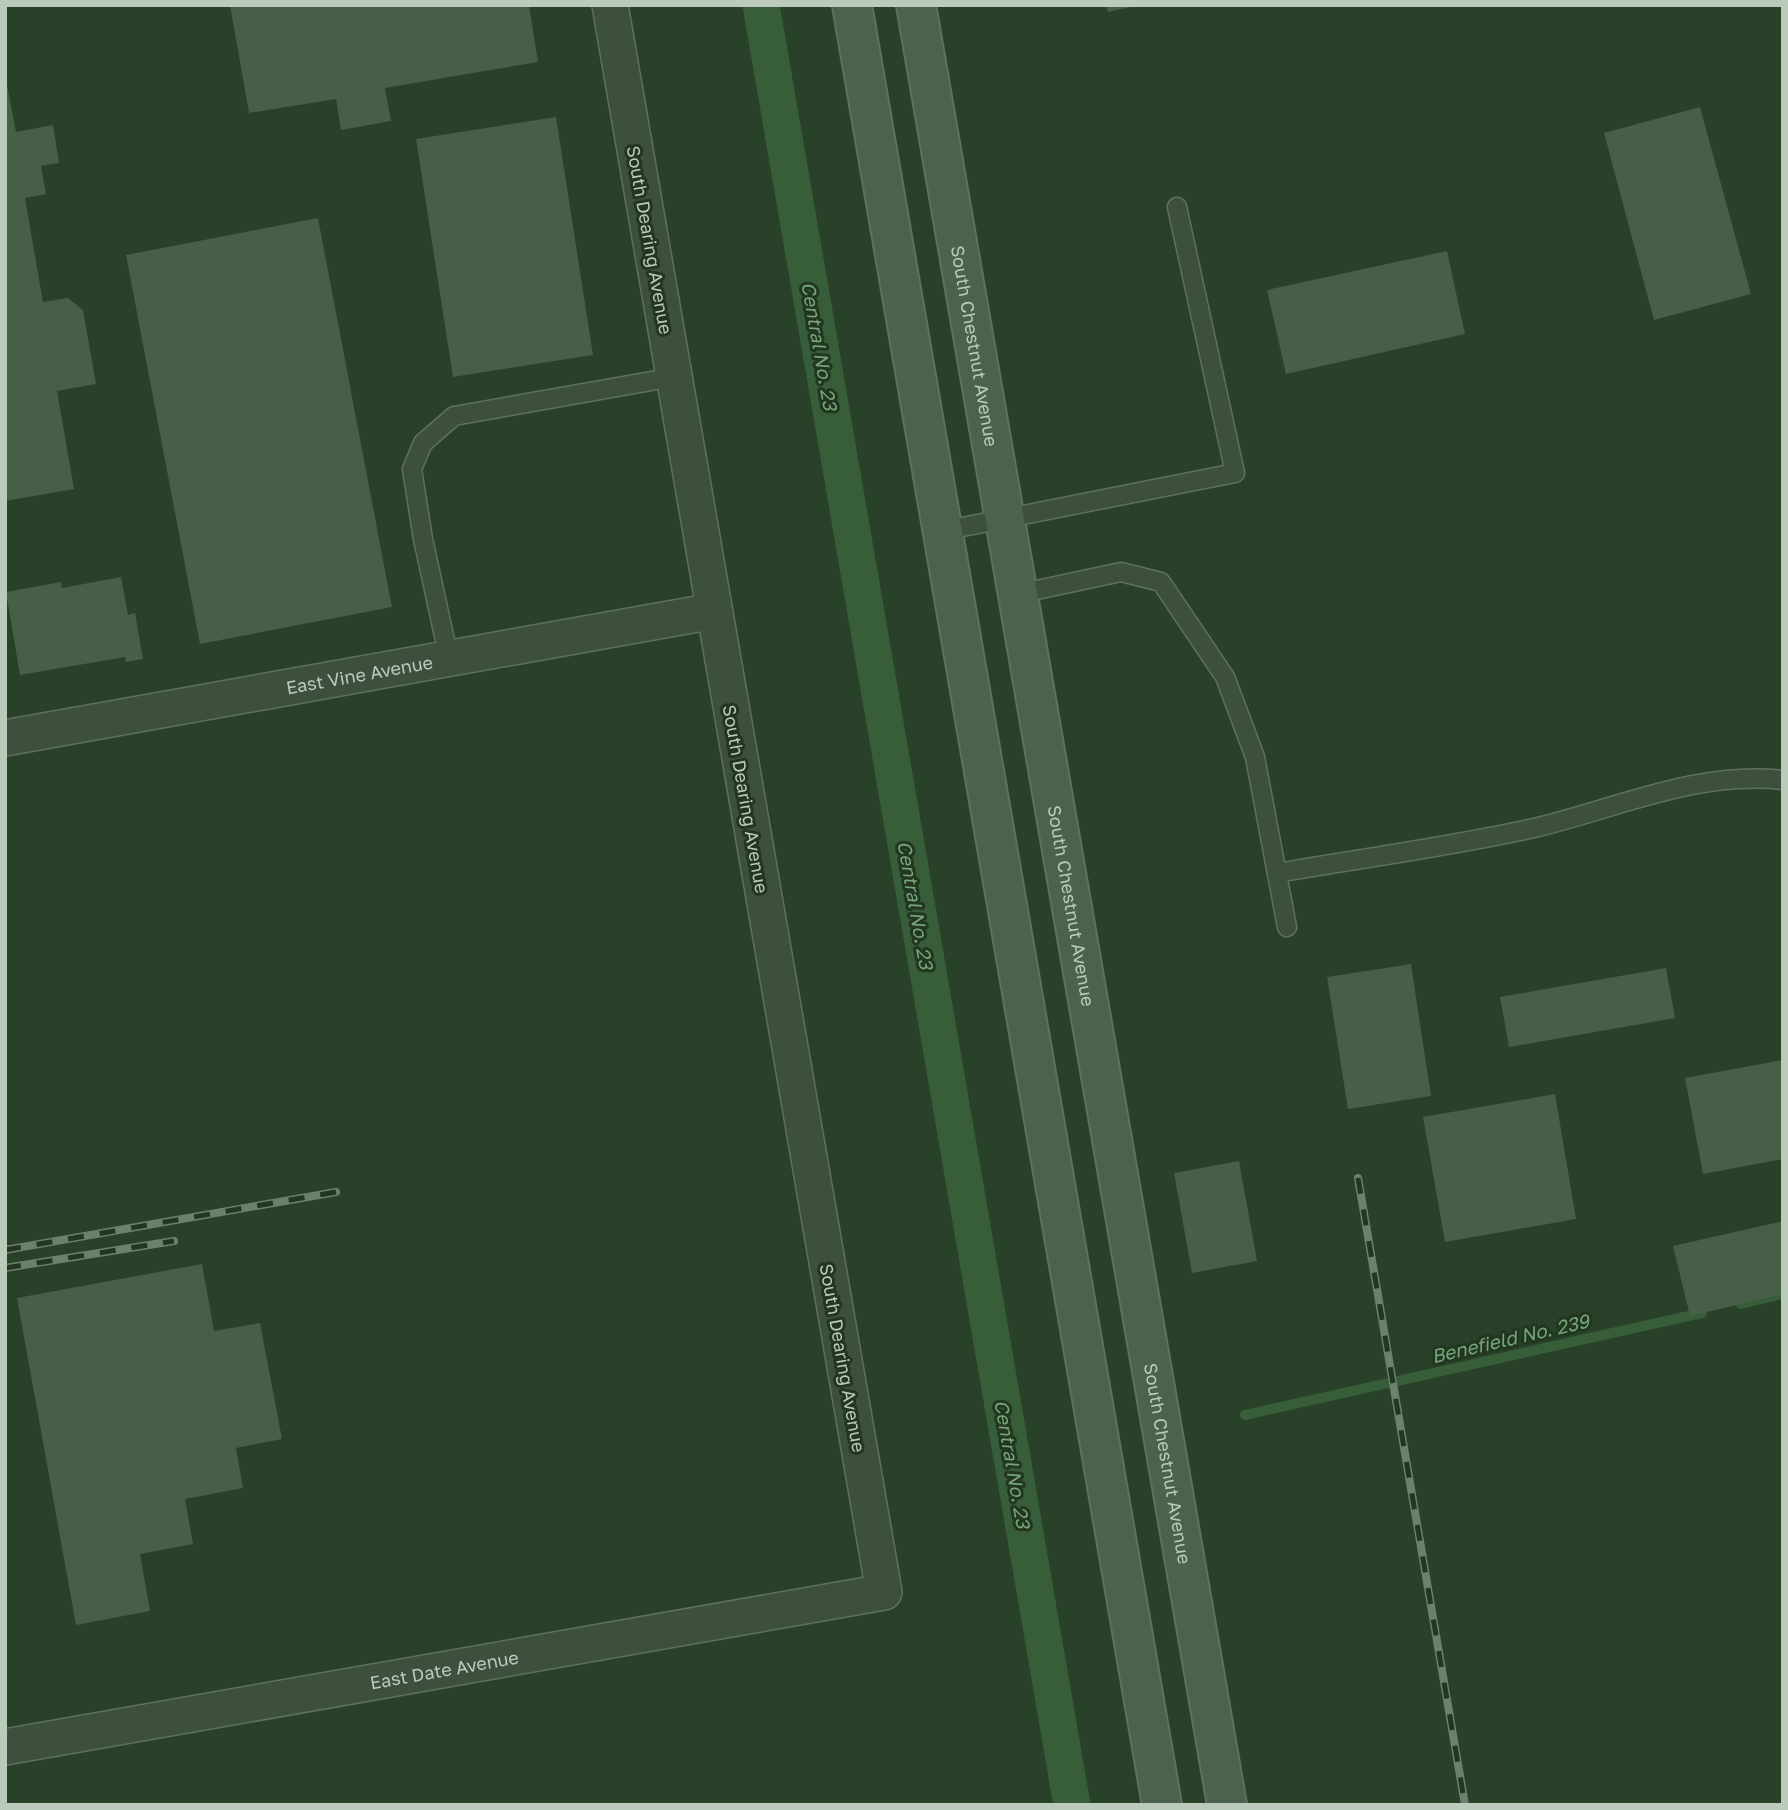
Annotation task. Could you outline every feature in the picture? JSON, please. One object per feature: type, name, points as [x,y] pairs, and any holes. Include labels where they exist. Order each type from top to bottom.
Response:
[{"type":"main road","points":[[852,5],[1162,1805]]},
{"type":"main road","name":"South Chestnut Avenue","points":[[916,5],[1227,1805]]},
{"type":"street","name":"South Dearing Avenue","points":[[610,5],[884,1592]]},
{"type":"street","name":"East Vine Avenue","points":[[5,738],[714,611]]},
{"type":"street","name":"East Date Avenue","points":[[5,1747],[884,1592]]},
{"type":"lane","points":[[942,531],[1235,473],[1177,207]]},
{"type":"lane","points":[[449,659],[423,539],[412,468],[423,443],[454,416],[674,377]]},
{"type":"lane","points":[[1018,594],[1121,572],[1161,582],[1225,677],[1255,757],[1287,928]]},
{"type":"lane","points":[[1277,873],[1534,828],[1699,784],[1757,777],[1783,780]]},
{"type":"building","points":[[230,5],[529,5],[538,62],[385,88],[391,121],[341,130],[336,99],[249,113]]},
{"type":"building","points":[[1106,5],[1135,5],[1135,6],[1108,12]]},
{"type":"building","points":[[5,75],[16,132],[53,125],[59,163],[41,166],[46,194],[25,198],[43,302],[68,298],[83,310],[96,384],[57,391],[74,489],[5,501]]},
{"type":"building","points":[[1700,107],[1751,294],[1654,320],[1604,133]]},
{"type":"building","points":[[556,117],[593,355],[453,377],[416,139]]},
{"type":"building","points":[[318,218],[392,607],[200,644],[126,255]]},
{"type":"building","points":[[1447,251],[1465,334],[1286,374],[1267,290]]},
{"type":"building","points":[[121,577],[128,615],[135,613],[143,659],[126,662],[125,657],[20,675],[6,592],[61,582],[62,588]]},
{"type":"building","points":[[1411,964],[1431,1096],[1348,1109],[1327,977]]},
{"type":"building","points":[[1666,968],[1675,1018],[1509,1047],[1500,997]]},
{"type":"building","points":[[1783,1060],[1783,1159],[1703,1174],[1685,1078]]},
{"type":"building","points":[[1555,1094],[1576,1219],[1445,1242],[1423,1117]]},
{"type":"building","points":[[1239,1161],[1257,1261],[1192,1273],[1174,1173]]},
{"type":"building","points":[[1783,1221],[1783,1294],[1690,1316],[1673,1246]]},
{"type":"building","points":[[202,1264],[214,1331],[260,1323],[282,1439],[236,1448],[243,1488],[185,1499],[193,1544],[140,1554],[150,1611],[76,1625],[17,1298]]},
{"type":"waterway","name":"Central No. 23","points":[[761,5],[1072,1805]]},
{"type":"waterway","name":"Benefield No. 239","points":[[1741,1304],[1783,1294]]},
{"type":"waterway","name":"Benefield No. 239","points":[[1245,1415],[1702,1313]]},
{"type":"railway","points":[[1358,1178],[1465,1805]]},
{"type":"railway","points":[[5,1250],[336,1192]]},
{"type":"railway","points":[[5,1268],[174,1241]]}]
